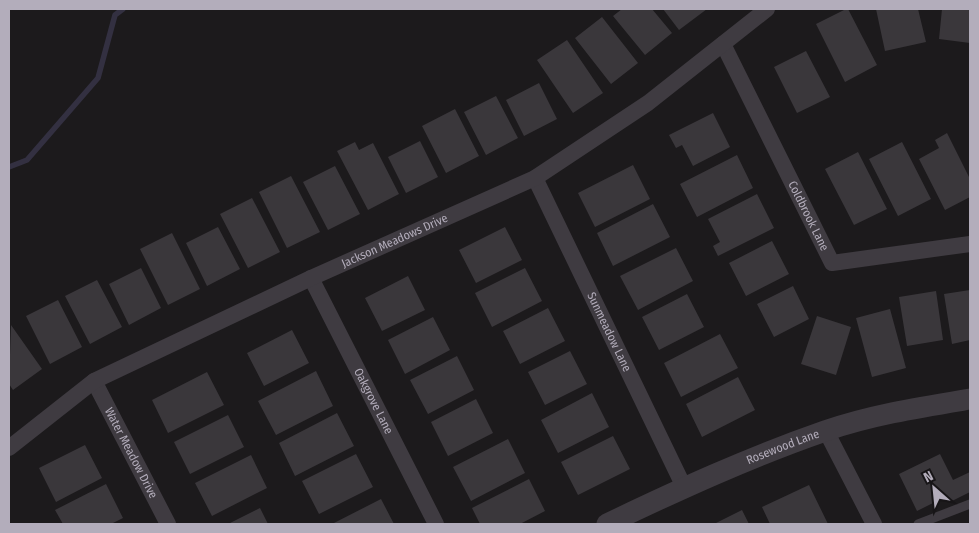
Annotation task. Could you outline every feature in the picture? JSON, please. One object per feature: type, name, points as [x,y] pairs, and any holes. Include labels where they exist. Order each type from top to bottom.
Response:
[{"type":"street","name":"Jackson Meadows Drive","points":[[9,448],[94,381],[310,278],[535,178],[648,103],[766,9]]},
{"type":"street","name":"Coldbrook Lane","points":[[723,44],[832,263],[970,244]]},
{"type":"street","name":"Sunmeadow Lane","points":[[535,178],[684,487]]},
{"type":"street","name":"Oakgrove Lane","points":[[310,278],[436,524]]},
{"type":"street","name":"Water Meadow Drive","points":[[94,381],[168,524]]},
{"type":"street","name":"Rosewood Lane","points":[[607,524],[684,487],[826,431],[923,407],[970,399]]},
{"type":"street","points":[[826,431],[874,524]]},
{"type":"lane","points":[[918,524],[970,504]]},
{"type":"building","points":[[622,9],[652,9],[672,33],[645,55],[613,16]]},
{"type":"building","points":[[663,9],[707,9],[679,30]]},
{"type":"building","points":[[848,9],[877,65],[845,82],[816,24]]},
{"type":"building","points":[[876,9],[918,9],[926,42],[885,51]]},
{"type":"building","points":[[942,9],[970,9],[970,43],[939,39]]},
{"type":"building","points":[[602,17],[638,63],[611,84],[575,38]]},
{"type":"building","points":[[567,40],[603,93],[573,113],[537,60]]},
{"type":"building","points":[[806,51],[830,97],[797,113],[774,67]]},
{"type":"building","points":[[539,83],[557,119],[524,136],[506,100]]},
{"type":"building","points":[[496,96],[518,138],[486,155],[464,112]]},
{"type":"building","points":[[455,109],[479,156],[446,173],[422,126]]},
{"type":"building","points":[[713,113],[730,147],[693,166],[682,145],[676,148],[669,135]]},
{"type":"building","points":[[947,133],[970,179],[970,197],[945,210],[919,159],[939,148],[935,140]]},
{"type":"building","points":[[420,141],[438,177],[406,193],[388,157]]},
{"type":"building","points":[[355,142],[359,150],[373,143],[399,194],[368,210],[337,151]]},
{"type":"building","points":[[902,142],[931,199],[898,216],[869,159]]},
{"type":"building","points":[[858,152],[887,209],[854,225],[825,169]]},
{"type":"building","points":[[737,155],[753,188],[697,217],[680,184]]},
{"type":"building","points":[[633,165],[650,199],[595,227],[578,193]]},
{"type":"building","points":[[335,166],[360,214],[328,230],[303,182]]},
{"type":"building","points":[[291,176],[320,232],[287,248],[259,192]]},
{"type":"building","points":[[757,194],[774,228],[718,256],[713,246],[720,242],[708,219]]},
{"type":"building","points":[[252,198],[280,252],[248,268],[220,214]]},
{"type":"building","points":[[653,204],[670,237],[613,266],[597,233]]},
{"type":"building","points":[[218,227],[240,269],[207,286],[186,243]]},
{"type":"building","points":[[505,227],[522,260],[476,283],[459,250]]},
{"type":"building","points":[[172,233],[200,289],[168,305],[140,249]]},
{"type":"building","points":[[772,241],[789,274],[746,296],[729,263]]},
{"type":"building","points":[[676,248],[693,281],[638,310],[620,276]]},
{"type":"building","points":[[141,268],[161,308],[129,325],[109,284]]},
{"type":"building","points":[[525,268],[542,301],[492,327],[475,293]]},
{"type":"building","points":[[408,276],[425,310],[382,331],[365,298]]},
{"type":"building","points":[[97,280],[122,327],[90,344],[65,296]]},
{"type":"building","points":[[793,286],[809,319],[774,337],[757,304]]},
{"type":"building","points":[[970,290],[970,340],[952,344],[944,294]]},
{"type":"building","points":[[936,291],[943,340],[907,346],[899,297]]},
{"type":"building","points":[[687,294],[704,327],[659,350],[642,317]]},
{"type":"building","points":[[58,300],[82,347],[50,364],[26,316]]},
{"type":"building","points":[[548,308],[565,341],[520,364],[503,331]]},
{"type":"building","points":[[890,309],[906,368],[872,377],[856,318]]},
{"type":"building","points":[[817,316],[851,327],[836,375],[801,364]]},
{"type":"building","points":[[433,317],[450,350],[405,374],[388,340]]},
{"type":"building","points":[[11,325],[42,369],[13,390],[9,384]]},
{"type":"building","points":[[292,330],[309,363],[264,386],[247,353]]},
{"type":"building","points":[[720,334],[738,368],[681,397],[664,363]]},
{"type":"building","points":[[570,351],[587,384],[545,405],[528,372]]},
{"type":"building","points":[[457,356],[474,390],[428,414],[410,380]]},
{"type":"building","points":[[316,371],[333,406],[276,435],[258,401]]},
{"type":"building","points":[[207,372],[224,405],[168,433],[152,400]]},
{"type":"building","points":[[738,377],[755,410],[702,437],[686,404]]},
{"type":"building","points":[[592,393],[609,427],[558,453],[541,420]]},
{"type":"building","points":[[476,399],[493,433],[448,456],[431,422]]},
{"type":"building","points":[[337,413],[354,446],[295,476],[279,443]]},
{"type":"building","points":[[228,415],[244,447],[190,474],[174,442]]},
{"type":"building","points":[[613,436],[630,469],[578,495],[561,462]]},
{"type":"building","points":[[508,439],[525,473],[471,501],[453,467]]},
{"type":"building","points":[[85,445],[102,478],[56,502],[39,468]]},
{"type":"building","points":[[356,454],[373,487],[319,514],[302,481]]},
{"type":"building","points":[[940,454],[953,480],[970,472],[970,492],[950,502],[947,496],[917,511],[899,474]]},
{"type":"building","points":[[251,455],[267,488],[212,516],[195,483]]},
{"type":"building","points":[[529,479],[545,511],[520,524],[480,524],[472,508]]},
{"type":"building","points":[[106,484],[123,518],[111,524],[63,524],[55,510]]},
{"type":"building","points":[[809,485],[828,524],[770,524],[762,507]]},
{"type":"building","points":[[381,499],[394,524],[332,524]]},
{"type":"building","points":[[260,508],[268,524],[228,524]]},
{"type":"building","points":[[742,510],[749,524],[714,524]]},
{"type":"waterway","points":[[9,167],[27,160],[98,78],[115,15],[123,9]]}]
